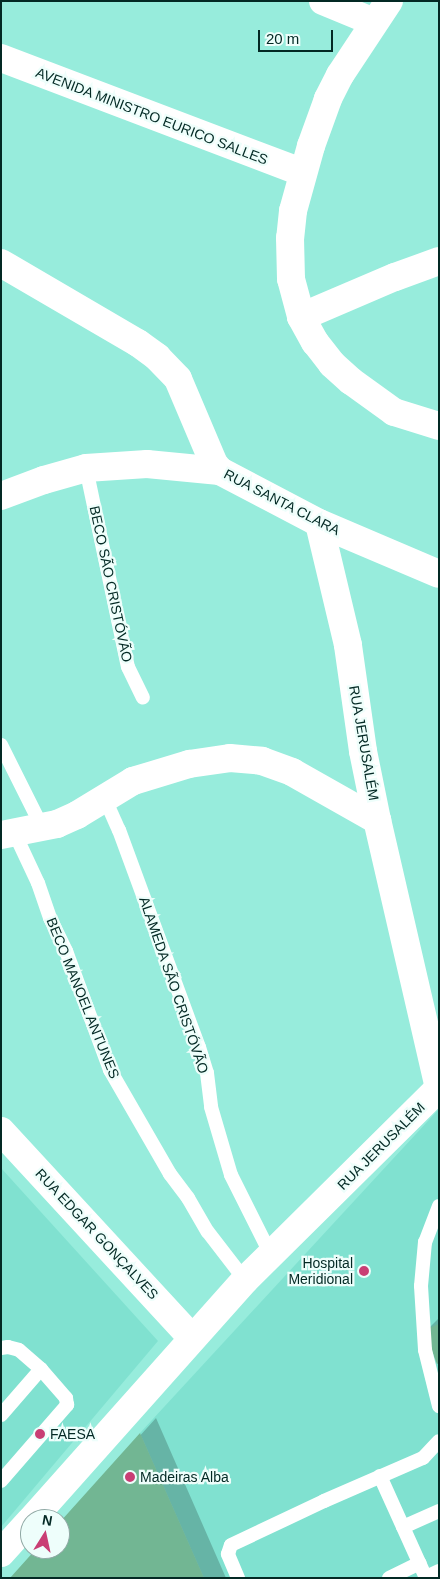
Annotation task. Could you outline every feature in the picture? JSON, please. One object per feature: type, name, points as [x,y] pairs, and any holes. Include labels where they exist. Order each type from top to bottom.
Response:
[{"type":"street","points":[[323,1],[381,12],[340,75],[328,99],[303,173],[293,211],[290,238],[291,278],[301,317],[314,342],[332,364],[351,381],[394,412],[439,426]]},
{"type":"street","name":"AVENIDA MINISTRO EURICO SALLES","points":[[1,58],[303,173]]},
{"type":"street","points":[[301,317],[395,277],[439,261]]},
{"type":"street","name":"RUA SANTA CLARA","points":[[1,263],[157,356],[178,379],[214,464],[220,471],[319,523],[439,574]]},
{"type":"street","points":[[1,496],[44,480],[86,468],[148,464],[220,471]]},
{"type":"street","name":"RUA JERUSALÉM","points":[[41,1509],[245,1280],[439,1088],[377,820],[363,751],[348,645],[319,523]]},
{"type":"street","points":[[8,835],[70,818],[133,781],[189,764],[244,758],[262,761],[292,772],[377,820]]},
{"type":"street","name":"RUA EDGAR GONÇALVES","points":[[1,1131],[192,1338]]},
{"type":"street","name":"RUA JERUSALÉM","points":[[1,1554],[20,1532]]},
{"type":"lane","name":"BECO SÃO CRISTÓVÃO","points":[[86,468],[128,667],[143,698]]},
{"type":"lane","points":[[1,745],[42,827]]},
{"type":"lane","name":"ALAMEDA SÃO CRISTÓVÃO","points":[[104,799],[119,830],[199,1047],[207,1072],[211,1107],[231,1175],[271,1255]]},
{"type":"lane","name":"BECO MANOEL ANTUNES","points":[[8,835],[38,883],[50,918],[66,951],[110,1070],[170,1174],[188,1198],[208,1232],[245,1280]]},
{"type":"lane","points":[[439,1206],[425,1242],[421,1286],[425,1350],[439,1406]]},
{"type":"lane","points":[[1,1348],[8,1347],[19,1350],[41,1368],[66,1398],[68,1405],[1,1481]]},
{"type":"lane","points":[[1,1415],[41,1368]]},
{"type":"lane","points":[[238,1578],[228,1554],[231,1545],[423,1458],[439,1441]]},
{"type":"lane","points":[[380,1476],[426,1578],[439,1571]]},
{"type":"lane","points":[[403,1527],[439,1512]]},
{"type":"lane","points":[[389,1578],[420,1563]]},
{"type":"shaded area","name":"Hospital Meridional","points":[[439,1109],[439,1578],[204,1578],[140,1433]]},
{"type":"shaded area","name":"FAESA","points":[[1,1168],[158,1341],[1,1527]]},
{"type":"building","points":[[439,1324],[439,1363],[437,1364],[424,1330]]},
{"type":"building","name":"Madeiras Alba","points":[[140,1433],[204,1578],[10,1578],[27,1559],[70,1559],[70,1511]]},
{"type":"place","name":"Hospital Meridional","points":[[364,1271]]},
{"type":"place","name":"FAESA","points":[[40,1434]]},
{"type":"place","name":"Madeiras Alba","points":[[130,1477]]}]
